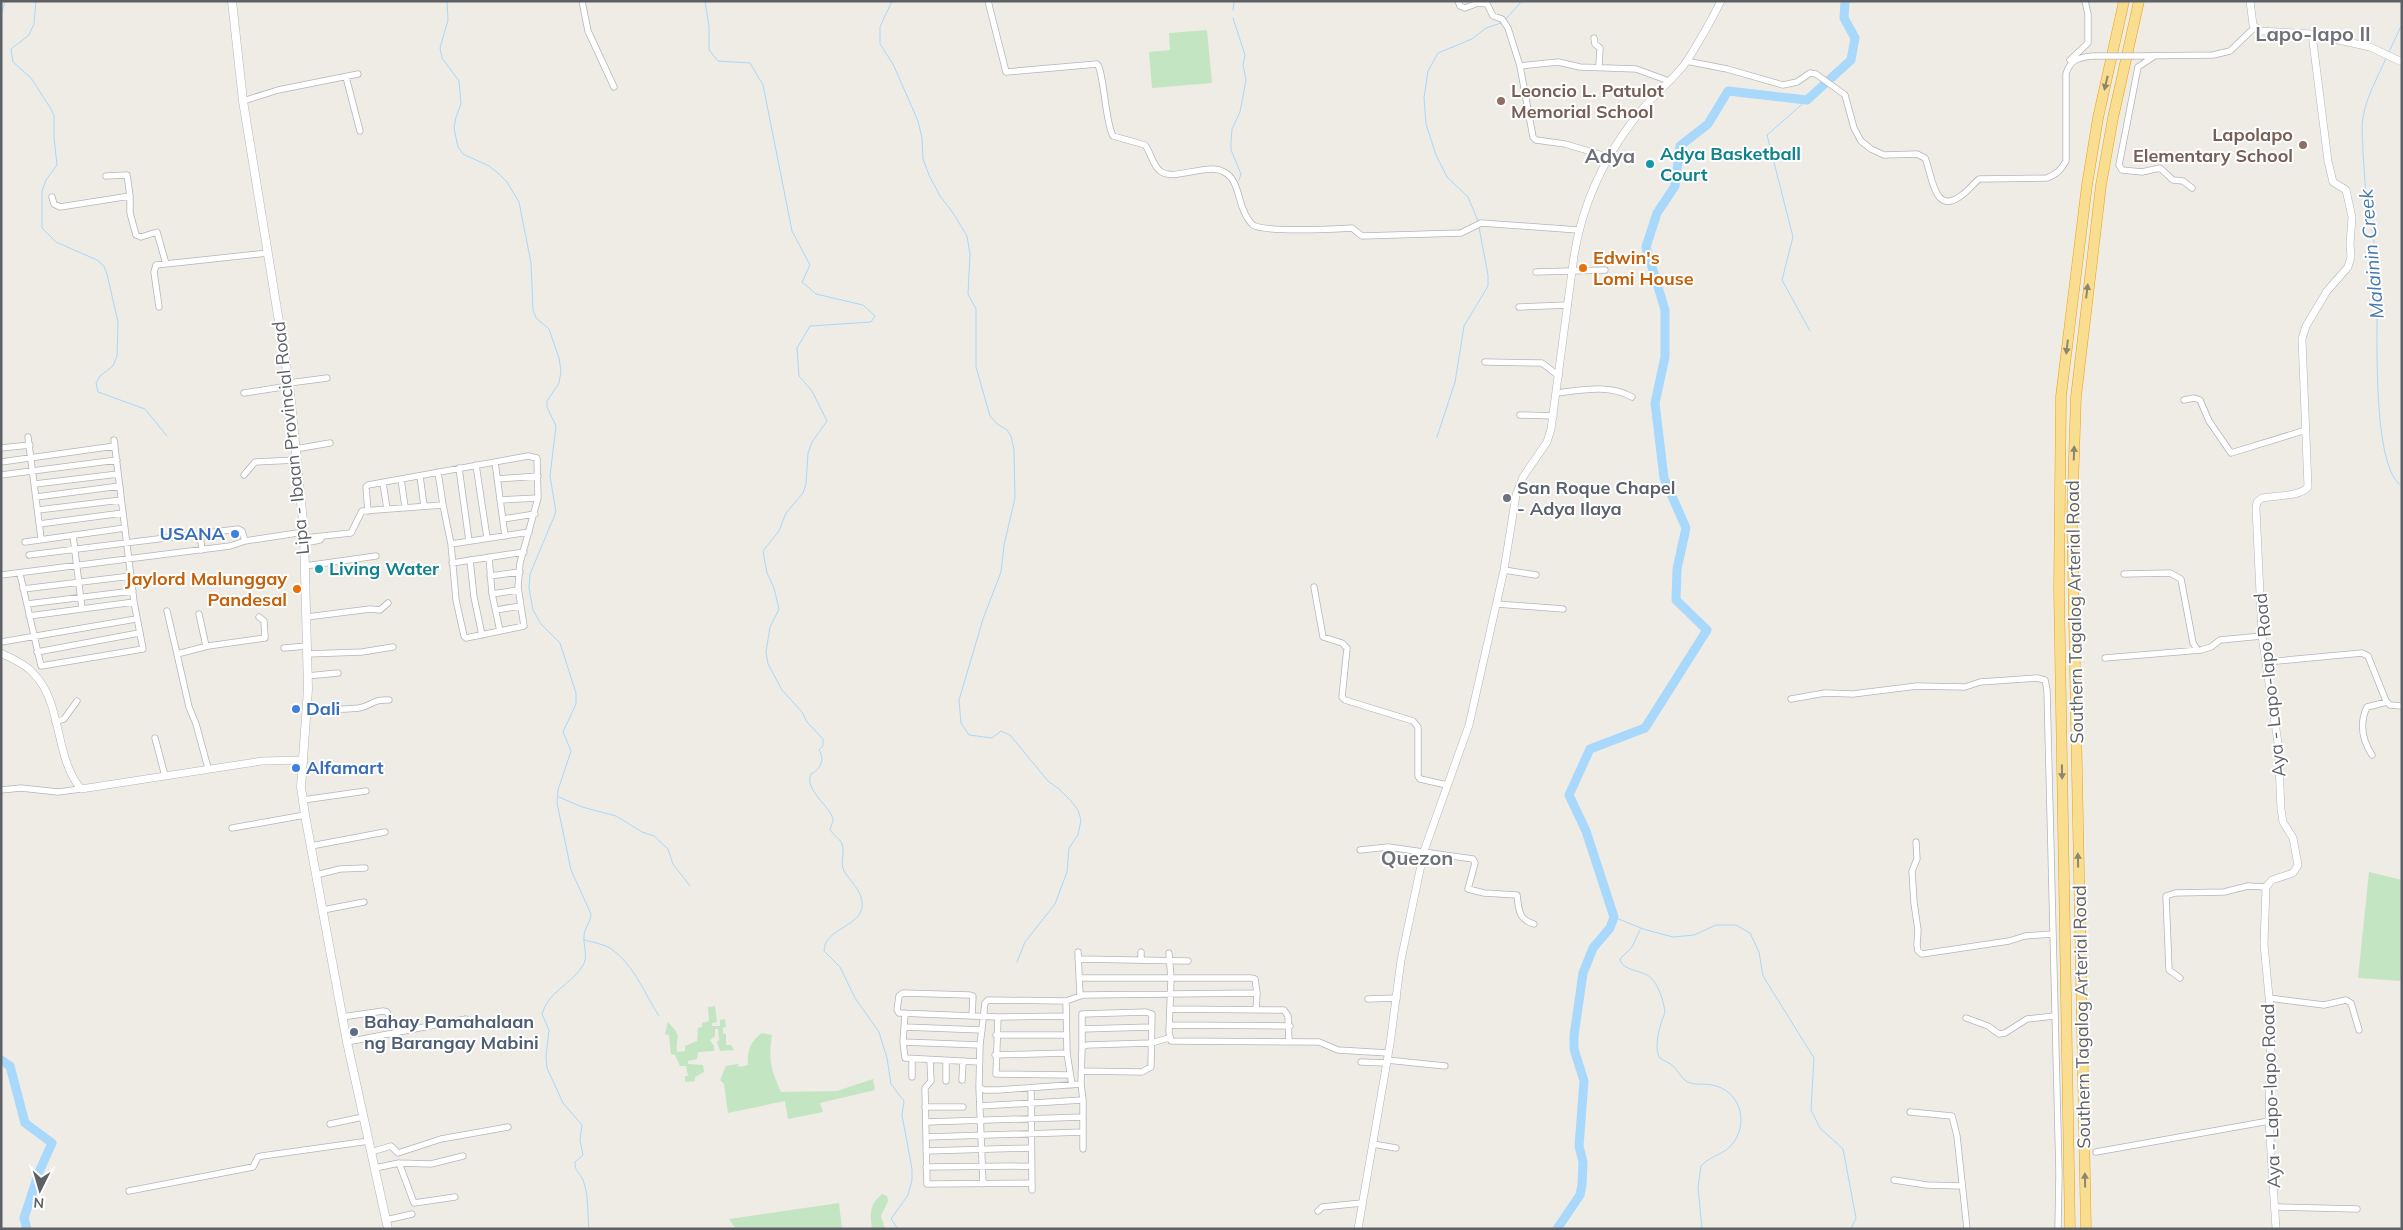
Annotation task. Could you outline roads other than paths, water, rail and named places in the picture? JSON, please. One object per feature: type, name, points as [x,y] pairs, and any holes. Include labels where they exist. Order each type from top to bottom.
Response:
[{"type":"highway","name":"Southern Tagalog Arterial Road","points":[[2070,1229],[2059,589],[2061,396],[2087,185],[2098,118],[2124,1]]},
{"type":"highway","name":"Southern Tagalog Arterial Road","points":[[2086,1229],[2072,518],[2076,397],[2101,185],[2113,118],[2139,1]]},
{"type":"main road","name":"Lipa - Ibaan Provincial Road","points":[[232,1],[243,101],[289,384],[306,539],[308,676],[301,787],[342,1017],[386,1226]]},
{"type":"street","points":[[582,1],[588,31],[614,87]]},
{"type":"street","points":[[988,1],[1006,72],[1097,64],[1100,68],[1102,89],[1113,136],[1145,145],[1160,171],[1167,174],[1214,169],[1225,172],[1233,180],[1243,209],[1249,221],[1254,225],[1272,228],[1352,228],[1362,236],[1461,233],[1481,223],[1578,230]]},
{"type":"street","points":[[1458,1],[1460,6],[1465,8],[1472,7],[1478,3],[1487,4],[1493,16],[1502,20],[1508,28],[1520,66],[1533,137],[1536,140],[1565,144],[1610,157]]},
{"type":"street","points":[[1358,1229],[1388,1059],[1401,960],[1424,851],[1468,726],[1497,604],[1516,495],[1523,477],[1547,442],[1554,416],[1578,230],[1585,205],[1610,157],[1636,116],[1686,61],[1721,1]]},
{"type":"street","points":[[1686,61],[1727,69],[1783,85],[1797,82],[1810,73],[1822,77],[1845,95],[1854,128],[1861,141],[1871,150],[1884,155],[1917,154],[1925,158],[1935,193],[1941,199],[1950,200],[1961,196],[1979,179],[1994,177],[2020,180],[2047,178],[2056,175],[2062,169],[2066,161],[2066,74],[2071,58],[2086,47],[2088,43],[2088,14],[2085,1]]},
{"type":"street","points":[[2250,1],[2254,28]]},
{"type":"street","points":[[2069,65],[2075,59],[2094,56],[2213,55],[2230,50],[2254,28]]},
{"type":"street","points":[[2254,28],[2260,31],[2312,34],[2382,52],[2399,60]]},
{"type":"street","name":"Aya - Lapo-lapo Road","points":[[2276,1229],[2269,1121],[2271,1018],[2264,944],[2266,886],[2272,880],[2293,873],[2298,865],[2293,838],[2283,822],[2281,809],[2278,743],[2262,636],[2257,502],[2262,498],[2280,494],[2298,494],[2304,492],[2308,487],[2302,339],[2306,326],[2327,291],[2348,267],[2351,257],[2351,206],[2346,190],[2333,182],[2328,161],[2312,34]]},
{"type":"street","points":[[1594,38],[1595,44],[1600,48],[1599,66]]},
{"type":"street","points":[[2153,57],[2138,67],[2119,165],[2122,170],[2134,172],[2160,168],[2173,180],[2183,181],[2192,188]]},
{"type":"street","points":[[1520,66],[1552,62],[1580,67],[1599,66],[1636,69],[1669,81]]},
{"type":"street","points":[[243,101],[278,90],[358,74]]},
{"type":"street","points":[[346,77],[360,131]]},
{"type":"street","points":[[106,176],[127,175],[130,213],[136,235],[141,237],[157,232],[166,264]]},
{"type":"street","points":[[52,197],[54,204],[64,207],[130,196]]},
{"type":"street","points":[[159,307],[154,267],[166,264],[268,253]]},
{"type":"street","points":[[1536,272],[1605,270]]},
{"type":"street","points":[[1519,307],[1568,305]]},
{"type":"street","points":[[1484,362],[1542,363],[1559,376]]},
{"type":"street","points":[[244,393],[327,378]]},
{"type":"street","points":[[1557,393],[1610,389],[1621,391],[1632,397]]},
{"type":"street","points":[[2184,400],[2194,398],[2200,400],[2209,422],[2231,453],[2306,430]]},
{"type":"street","points":[[1520,415],[1554,416]]},
{"type":"street","points":[[28,437],[41,538]]},
{"type":"street","points":[[1,462],[115,443],[136,619],[142,649],[43,666],[39,664],[20,574]]},
{"type":"street","points":[[295,449],[330,443]]},
{"type":"street","points":[[1,448],[30,444]]},
{"type":"street","points":[[368,511],[366,485],[383,483],[401,479],[459,468],[528,456],[537,458],[538,498],[524,552],[518,590],[524,626],[464,639],[456,600],[450,544],[438,472]]},
{"type":"street","points":[[1,475],[117,460]]},
{"type":"street","points":[[244,475],[255,462],[296,460]]},
{"type":"street","points":[[495,462],[505,536]]},
{"type":"street","points":[[476,465],[487,538]]},
{"type":"street","points":[[459,468],[469,541]]},
{"type":"street","points":[[35,484],[118,474]]},
{"type":"street","points":[[420,476],[424,506]]},
{"type":"street","points":[[497,479],[538,476]]},
{"type":"street","points":[[401,479],[405,507]]},
{"type":"street","points":[[383,483],[387,509]]},
{"type":"street","points":[[36,497],[120,486]]},
{"type":"street","points":[[500,500],[538,498]]},
{"type":"street","points":[[38,510],[122,500]]},
{"type":"street","points":[[1,575],[202,550],[291,534],[306,539],[322,537],[352,532],[361,512],[443,505]]},
{"type":"street","points":[[39,524],[123,513]]},
{"type":"street","points":[[503,519],[535,514]]},
{"type":"street","points":[[25,542],[41,538],[125,528]]},
{"type":"street","points":[[29,555],[241,529],[245,541]]},
{"type":"street","points":[[450,544],[529,532]]},
{"type":"street","points":[[200,534],[202,550]]},
{"type":"street","points":[[72,535],[82,609]]},
{"type":"street","points":[[452,563],[524,552]]},
{"type":"street","points":[[305,566],[376,556]]},
{"type":"street","points":[[489,557],[492,594],[500,631]]},
{"type":"street","points":[[470,560],[474,597],[482,635]]},
{"type":"street","points":[[1504,570],[1536,575]]},
{"type":"street","points":[[490,576],[520,572]]},
{"type":"street","points":[[2124,574],[2170,573],[2181,579],[2192,637],[2197,650]]},
{"type":"street","points":[[23,589],[131,576]]},
{"type":"street","points":[[1314,587],[1322,637],[1342,643],[1347,648],[1342,697],[1346,700],[1413,721],[1418,728],[1418,776],[1420,779],[1447,785]]},
{"type":"street","points":[[492,594],[518,590]]},
{"type":"street","points":[[26,604],[133,591]]},
{"type":"street","points":[[29,616],[134,602]]},
{"type":"street","points":[[307,617],[370,609],[380,610],[388,603]]},
{"type":"street","points":[[1497,604],[1563,609]]},
{"type":"street","points":[[496,610],[520,606]]},
{"type":"street","points":[[167,611],[189,707],[196,724],[208,768]]},
{"type":"street","points":[[199,614],[206,646]]},
{"type":"street","points":[[178,654],[206,646],[265,638],[264,622],[259,617]]},
{"type":"street","points":[[1,642],[136,619]]},
{"type":"street","points":[[37,652],[139,633]]},
{"type":"street","points":[[2105,658],[2206,649],[2220,640],[2262,636]]},
{"type":"street","points":[[284,648],[307,646]]},
{"type":"street","points":[[307,654],[362,652],[393,647]]},
{"type":"street","points":[[1,653],[26,667],[37,676],[43,687],[73,779],[81,789]]},
{"type":"street","points":[[2266,662],[2362,653],[2368,656],[2387,702]]},
{"type":"street","points":[[308,676],[338,673]]},
{"type":"street","points":[[1791,699],[1825,692],[1853,694],[1917,686],[1954,688],[1980,682],[2037,678],[2044,680],[2047,690],[2059,1164],[2058,1229]]},
{"type":"street","points":[[306,710],[357,708],[366,706],[376,700],[389,700]]},
{"type":"street","points":[[55,722],[64,719],[77,701]]},
{"type":"street","points":[[2372,755],[2364,743],[2364,713],[2367,707],[2387,702],[2402,706]]},
{"type":"street","points":[[155,738],[165,776]]},
{"type":"street","points":[[1,790],[21,788],[58,792],[262,760],[304,760]]},
{"type":"street","points":[[303,800],[366,791]]},
{"type":"street","points":[[232,828],[305,815]]},
{"type":"street","points":[[311,846],[385,832]]},
{"type":"street","points":[[1916,842],[1917,860],[1912,871],[1918,930],[1917,945],[1918,951],[1922,954],[2009,941],[2026,936],[2052,934]]},
{"type":"street","points":[[1360,850],[1388,847],[1424,851],[1475,861],[1468,889],[1484,893],[1517,895],[1520,915],[1526,921],[1534,924]]},
{"type":"street","points":[[316,876],[340,869],[365,868]]},
{"type":"street","points":[[2180,978],[2169,970],[2166,896],[2175,893],[2224,892],[2248,886],[2266,886]]},
{"type":"street","points":[[323,910],[364,902]]},
{"type":"street","points":[[1125,952],[1126,960]]},
{"type":"street","points":[[1140,960],[1141,952]]},
{"type":"street","points":[[1155,953],[1156,960]]},
{"type":"street","points":[[1169,1038],[1170,953]]},
{"type":"street","points":[[1080,996],[1078,956],[1108,956],[1126,960],[1188,961]]},
{"type":"street","points":[[1079,978],[1251,978],[1255,979],[1257,993],[1256,1010]]},
{"type":"street","points":[[983,1184],[979,1062],[985,1003],[988,1000],[1066,1001],[1080,996],[1257,993]]},
{"type":"street","points":[[972,1016],[973,996],[970,995],[901,994],[897,1010],[899,1013],[905,1014],[983,1017],[1065,1016]]},
{"type":"street","points":[[1368,999],[1397,998]]},
{"type":"street","points":[[2269,998],[2324,1005],[2346,1000],[2351,1003],[2358,1030]]},
{"type":"street","points":[[1066,1001],[1067,1053],[1072,1085]]},
{"type":"street","points":[[1170,1009],[1284,1010],[1288,1016],[1290,1026],[1289,1042]]},
{"type":"street","points":[[342,1017],[383,1011],[387,1012],[390,1019]]},
{"type":"street","points":[[1082,1071],[1146,1070],[1150,1067],[1152,1027],[1150,1012],[1082,1014],[1082,1029],[1082,1047],[1082,1071],[1082,1084],[1083,1149]]},
{"type":"street","points":[[905,1014],[903,1056],[912,1060],[979,1062]]},
{"type":"street","points":[[1966,1018],[1988,1026],[1999,1034],[2005,1034],[2027,1020],[2054,1016]]},
{"type":"street","points":[[998,1017],[995,1055],[996,1074],[1069,1075]]},
{"type":"street","points":[[347,1042],[466,1019]]},
{"type":"street","points":[[1170,1025],[1290,1026]]},
{"type":"street","points":[[904,1027],[982,1030]]},
{"type":"street","points":[[1082,1029],[1152,1027]]},
{"type":"street","points":[[996,1035],[1066,1035]]},
{"type":"street","points":[[1169,1038],[1171,1041],[1319,1042],[1338,1050],[1388,1059],[1445,1066]]},
{"type":"street","points":[[1082,1047],[1151,1043],[1169,1038]]},
{"type":"street","points":[[903,1042],[980,1045]]},
{"type":"street","points":[[995,1055],[1067,1053]]},
{"type":"street","points":[[1361,1062],[1388,1059]]},
{"type":"street","points":[[912,1060],[912,1077]]},
{"type":"street","points":[[930,1060],[931,1081],[925,1088],[927,1187],[983,1184],[1032,1187],[1032,1088]]},
{"type":"street","points":[[946,1061],[946,1081]]},
{"type":"street","points":[[962,1080],[963,1061]]},
{"type":"street","points":[[979,1087],[984,1090],[1082,1084]]},
{"type":"street","points":[[980,1106],[1083,1100]]},
{"type":"street","points":[[925,1107],[962,1107]]},
{"type":"street","points":[[1910,1112],[1952,1116],[1957,1136],[1967,1229]]},
{"type":"street","points":[[330,1124],[363,1117]]},
{"type":"street","points":[[926,1122],[1031,1117],[1083,1117]]},
{"type":"street","points":[[2096,1152],[2269,1121]]},
{"type":"street","points":[[371,1152],[389,1146],[398,1153],[441,1139],[508,1127]]},
{"type":"street","points":[[926,1137],[981,1136],[1031,1132],[1083,1132]]},
{"type":"street","points":[[128,1191],[253,1167],[258,1157],[262,1156],[368,1141]]},
{"type":"street","points":[[1373,1144],[1396,1148]]},
{"type":"street","points":[[926,1151],[1031,1148]]},
{"type":"street","points":[[374,1168],[399,1164],[431,1164],[463,1156]]},
{"type":"street","points":[[399,1164],[414,1203],[455,1197]]},
{"type":"street","points":[[926,1167],[1032,1166]]},
{"type":"street","points":[[1894,1180],[1927,1185],[1962,1186]]},
{"type":"street","points":[[1318,1211],[1322,1207],[1362,1203]]},
{"type":"street","points":[[2275,1207],[2357,1210]]},
{"type":"street","points":[[386,1226],[412,1214]]},
{"type":"waterway","points":[[1,17],[5,1]]},
{"type":"waterway","points":[[36,1],[34,24],[29,35],[11,49],[13,62],[31,78],[54,116],[57,165],[46,180],[42,191],[42,228],[56,242],[97,260],[104,266],[107,274],[118,322],[117,356],[113,366],[100,376],[96,383],[98,392],[145,409],[167,436]]},
{"type":"waterway","points":[[447,1],[448,20],[440,48],[442,58],[459,81],[461,104],[454,128],[458,147],[463,154],[489,166],[498,173],[507,182],[519,202],[531,263],[533,310],[536,318],[549,329],[559,358],[561,371],[559,383],[547,401],[547,407],[556,426],[550,476],[556,512],[530,574],[529,588],[533,610],[541,624],[560,643],[576,693],[576,704],[563,732],[571,751],[558,790],[557,803],[571,870],[591,914],[584,933],[584,963],[577,973],[549,1000],[542,1014],[549,1030],[546,1057],[547,1068],[563,1103],[582,1125],[580,1140],[583,1155],[575,1162],[575,1165],[585,1186],[589,1229]]},
{"type":"waterway","points":[[705,1],[709,27],[709,50],[718,61],[750,63],[763,85],[792,231],[810,265],[802,282],[816,294],[863,305],[875,316],[871,322],[810,326],[797,348],[799,376],[812,391],[827,421],[812,442],[808,453],[806,484],[803,493],[786,513],[779,531],[763,551],[767,573],[774,588],[779,609],[770,627],[766,652],[768,664],[782,690],[823,739],[823,746],[819,750],[822,757],[821,764],[811,774],[811,786],[832,816],[833,821],[830,829],[842,844],[844,871],[857,889],[862,901],[862,910],[858,916],[831,937],[826,943],[824,951],[840,967],[855,998],[879,1032],[887,1058],[891,1084],[904,1101],[902,1115],[912,1169],[912,1180],[908,1195],[891,1219],[898,1229]]},
{"type":"waterway","points":[[892,1],[880,27],[880,44],[893,64],[918,121],[922,138],[923,159],[929,175],[940,196],[967,236],[970,254],[968,294],[976,309],[976,367],[990,416],[996,423],[1007,430],[1011,436],[1014,450],[1015,498],[1004,545],[1001,572],[983,619],[959,700],[961,723],[969,735],[992,738],[1001,731],[1010,735],[1048,781],[1071,801],[1078,810],[1081,820],[1078,835],[1069,848],[1067,872],[1055,904],[1025,942],[1017,962]]},
{"type":"waterway","points":[[1233,10],[1234,1]]},
{"type":"waterway","points":[[1505,20],[1522,1]]},
{"type":"waterway","points":[[1557,1229],[1580,1195],[1582,1185],[1583,1162],[1579,1146],[1584,1081],[1574,1049],[1574,1036],[1583,973],[1593,948],[1610,928],[1614,917],[1586,831],[1569,795],[1590,749],[1645,728],[1707,630],[1676,600],[1677,569],[1686,528],[1664,478],[1655,403],[1665,357],[1665,310],[1646,247],[1657,213],[1675,186],[1680,146],[1708,124],[1728,91],[1807,100],[1851,60],[1855,38],[1844,18],[1845,1]]},
{"type":"waterway","points":[[1233,18],[1245,55],[1243,65],[1246,80],[1240,112],[1232,129],[1231,142],[1231,150],[1241,174],[1239,180]]},
{"type":"waterway","points":[[1478,221],[1468,197],[1447,177],[1436,155],[1426,124],[1424,98],[1428,71],[1438,53],[1472,39],[1486,28],[1501,23]]},
{"type":"waterway","name":"Malainin Creek","points":[[2389,52],[2402,24]]},
{"type":"waterway","name":"Malainin Creek","points":[[2386,58],[2367,102],[2362,122],[2362,135],[2366,197],[2374,242],[2377,295],[2378,397],[2381,427],[2385,454],[2392,474],[2402,486]]},
{"type":"waterway","points":[[1807,100],[1767,135],[1793,237],[1782,280],[1810,331]]},
{"type":"waterway","points":[[1437,437],[1455,382],[1464,326],[1488,286],[1488,275],[1479,227]]},
{"type":"waterway","points":[[559,797],[582,807],[616,816],[642,832],[654,836],[668,849],[673,864],[690,886]]},
{"type":"waterway","points":[[1614,917],[1643,929],[1673,937],[1694,935],[1716,925],[1736,925],[1750,933],[1759,952],[1763,976],[1814,1058],[1811,1110],[1820,1128],[1843,1149],[1856,1218],[1851,1229]]},
{"type":"waterway","points":[[1640,930],[1632,947],[1620,959],[1624,966],[1650,977],[1656,984],[1664,1004],[1665,1013],[1659,1029],[1657,1042],[1660,1058],[1673,1066],[1686,1081],[1712,1085],[1729,1093],[1735,1099],[1741,1116],[1741,1125],[1734,1142],[1726,1150],[1709,1159],[1701,1166],[1698,1187],[1702,1229]]},
{"type":"waterway","points":[[584,940],[610,948],[626,962],[659,1016]]},
{"type":"waterway","points":[[1,1060],[10,1066],[25,1123],[52,1143],[39,1172],[24,1218],[27,1229]]},
{"type":"place","name":"Leoncio L. Patulot Memorial School","points":[[1501,101]]},
{"type":"place","name":"Lapolapo Elementary School","points":[[2303,145]]},
{"type":"place","name":"Adya Basketball Court","points":[[1650,164]]},
{"type":"place","name":"Edwin's Lomi House","points":[[1583,268]]},
{"type":"place","name":"San Roque Chapel - Adya Ilaya","points":[[1507,498]]},
{"type":"place","name":"USANA","points":[[235,534]]},
{"type":"place","name":"Living Water","points":[[319,569]]},
{"type":"place","name":"Jaylord Malunggay Pandesal","points":[[297,589]]},
{"type":"place","name":"Dali","points":[[296,709]]},
{"type":"place","name":"Alfamart","points":[[296,768]]},
{"type":"place","name":"Bahay Pamahalaan ng Barangay Mabini","points":[[354,1032]]},
{"type":"district","name":"Lapo-lapo II","points":[[2313,34]]},
{"type":"district","name":"Adya","points":[[1610,156]]},
{"type":"district","name":"Quezon","points":[[1417,858]]}]
